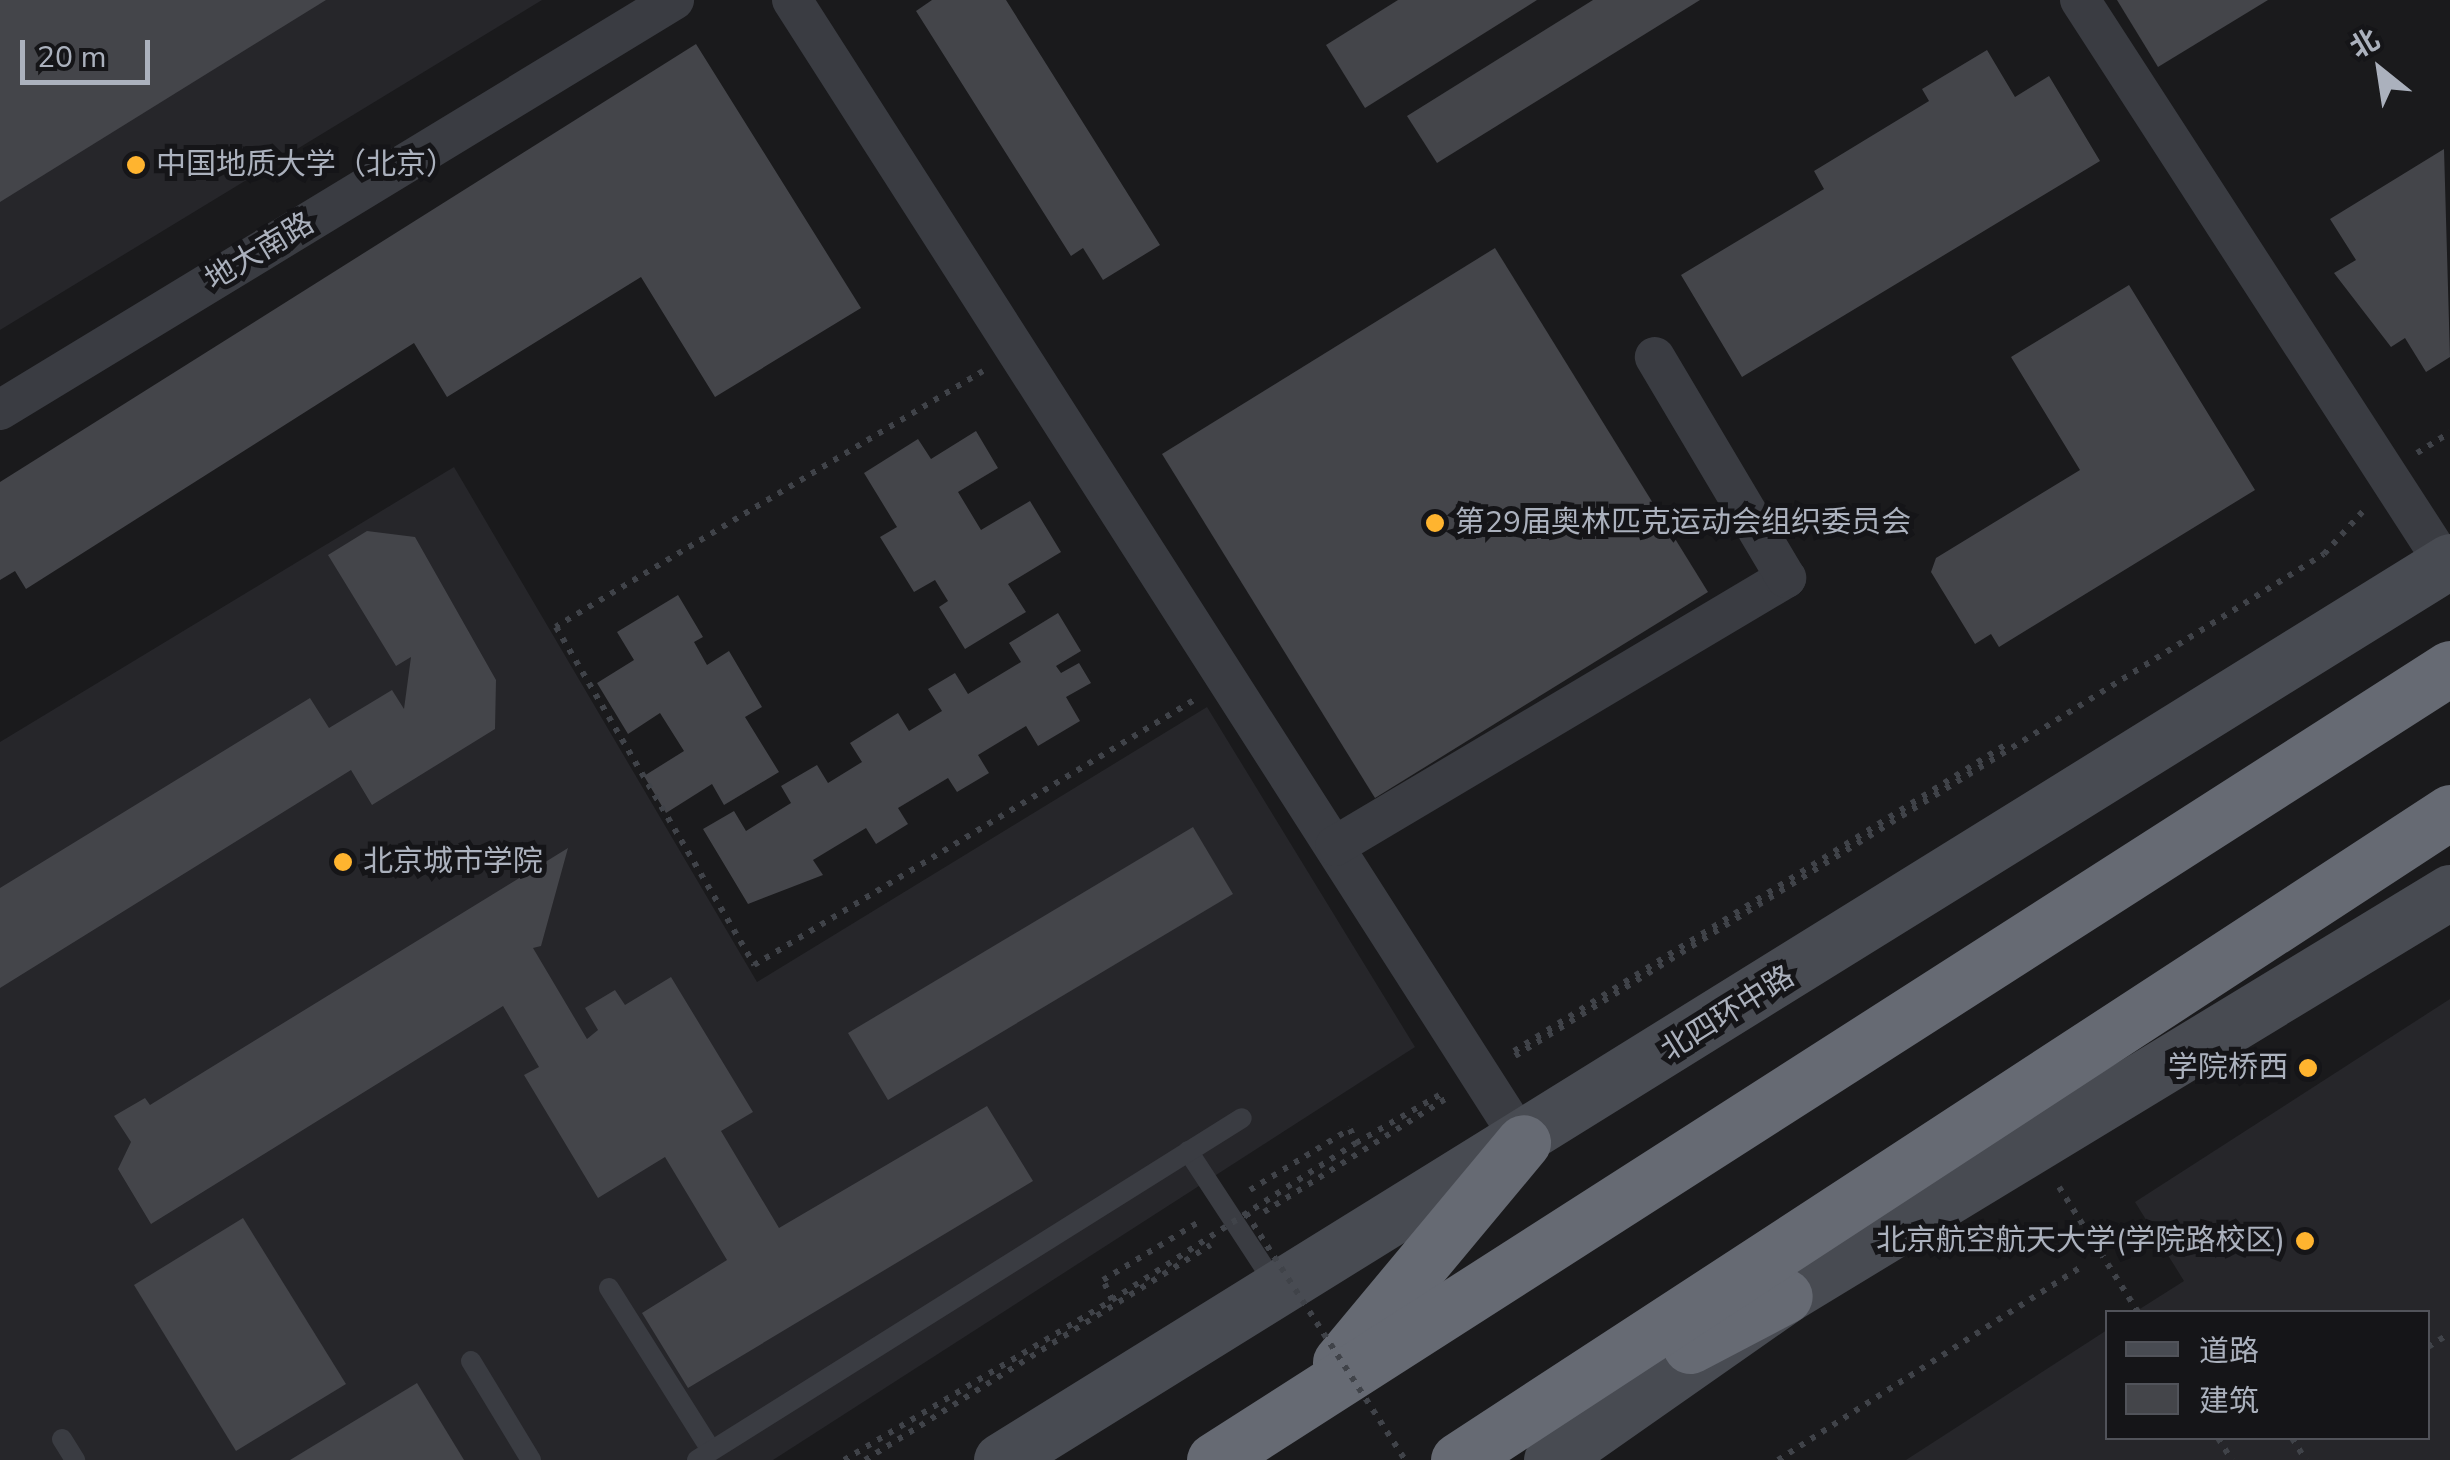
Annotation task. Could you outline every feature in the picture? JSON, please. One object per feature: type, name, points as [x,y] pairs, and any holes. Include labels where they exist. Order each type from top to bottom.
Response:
[{"type":"highway","points":[[1214,1460],[2450,668]]},
{"type":"highway","points":[[1458,1460],[2450,812]]},
{"type":"highway","points":[[1305,1404],[1523,1142]]},
{"type":"highway","points":[[1475,1460],[1785,1296]]},
{"type":"street","name":"地大南路","points":[[0,410],[674,0]]},
{"type":"street","points":[[792,0],[1523,1142]]},
{"type":"street","points":[[2080,0],[2393,479],[2444,541]]},
{"type":"street","points":[[1335,846],[1786,578],[1655,357]]},
{"type":"street","name":"北四环中路","points":[[1002,1460],[1523,1142],[2394,596],[2444,541]]},
{"type":"street","points":[[1551,1460],[1785,1296],[2036,1151],[2450,892]]},
{"type":"lane","points":[[608,1288],[704,1455],[1242,1118]]},
{"type":"lane","points":[[1188,1151],[1242,1221],[1280,1291]]},
{"type":"lane","points":[[471,1360],[531,1460]]},
{"type":"lane","points":[[62,1438],[75,1460]]},
{"type":"path","points":[[1017,350],[556,627],[754,965],[1208,692]]},
{"type":"path","points":[[844,1460],[1242,1221],[2324,554],[2393,479],[2450,432]]},
{"type":"path","points":[[1481,1074],[2005,745]]},
{"type":"path","points":[[864,1460],[1242,1221],[1356,1143],[1450,1089],[1440,1072]]},
{"type":"path","points":[[2036,1151],[2137,1310]]},
{"type":"path","points":[[1242,1221],[1405,1460]]},
{"type":"path","points":[[1778,1460],[2082,1266]]},
{"type":"shaded area","name":"中国地质大学（北京）","points":[[0,0],[542,0],[0,330]]},
{"type":"shaded area","name":"北京城市学院","points":[[454,467],[757,982],[1207,707],[1415,1047],[773,1460],[0,1460],[0,742]]},
{"type":"shaded area","name":"北京航空航天大学(学院路校区)","points":[[2450,999],[2450,1460],[1906,1460],[2105,1331],[2105,1440],[2430,1440],[2430,1310],[2138,1310],[2184,1281],[2135,1202]]},
{"type":"building","points":[[0,0],[326,0],[0,202]]},
{"type":"building","points":[[932,0],[1006,0],[1160,245],[1103,280],[1083,248],[1071,256],[916,11]]},
{"type":"building","points":[[1398,0],[1537,0],[1365,108],[1326,45]]},
{"type":"building","points":[[1593,0],[1700,0],[1437,163],[1407,116]]},
{"type":"building","points":[[2117,0],[2268,0],[2158,67]]},
{"type":"building","points":[[696,44],[861,308],[715,397],[641,277],[447,397],[414,343],[26,589],[15,571],[0,580],[0,482]]},
{"type":"building","points":[[1987,50],[2015,97],[2049,76],[2100,161],[1742,377],[1681,275],[1824,189],[1814,171],[1929,101],[1922,89]]},
{"type":"building","points":[[2444,149],[2450,357],[2426,372],[2405,338],[2391,347],[2334,273],[2356,260],[2330,219]]},
{"type":"building","name":"第29届奥林匹克运动会组织委员会","points":[[1495,248],[1708,592],[1375,798],[1162,454]]},
{"type":"building","points":[[2129,285],[2255,490],[1999,647],[1991,634],[1975,644],[1931,572],[1936,558],[2080,470],[2011,357]]},
{"type":"building","points":[[976,431],[998,468],[958,492],[981,530],[1030,501],[1061,552],[1008,584],[1026,612],[965,649],[939,607],[948,601],[935,580],[914,592],[880,537],[897,527],[864,473],[918,439],[931,459]]},
{"type":"building","points":[[367,531],[415,537],[496,680],[495,729],[372,805],[351,770],[0,988],[0,888],[310,698],[329,728],[392,690],[404,709],[411,657],[396,666],[328,555]]},
{"type":"building","points":[[678,595],[703,637],[694,642],[707,665],[729,651],[762,707],[745,717],[779,772],[724,805],[712,784],[666,813],[644,776],[684,751],[660,713],[628,734],[597,683],[634,660],[617,632]]},
{"type":"building","points":[[1058,613],[1081,651],[1056,666],[1061,673],[1079,663],[1091,683],[1066,697],[1080,721],[1038,746],[1026,726],[978,755],[989,773],[957,792],[948,778],[898,808],[908,824],[876,844],[866,828],[813,860],[823,875],[748,904],[703,829],[734,811],[746,831],[791,803],[781,786],[817,765],[828,783],[862,762],[850,743],[898,713],[909,731],[942,711],[928,689],[955,673],[968,694],[1021,662],[1009,643]]},
{"type":"building","points":[[1193,827],[1233,894],[888,1100],[848,1033]]},
{"type":"building","points":[[568,848],[541,946],[533,948],[587,1039],[598,1030],[585,1008],[615,990],[625,1005],[671,977],[753,1112],[721,1131],[779,1228],[987,1106],[1033,1181],[688,1388],[642,1313],[727,1260],[665,1157],[598,1198],[524,1075],[539,1067],[503,1006],[151,1224],[118,1169],[131,1142],[114,1116],[145,1098],[150,1105]]},
{"type":"building","points":[[243,1218],[346,1384],[236,1451],[134,1285]]},
{"type":"building","points":[[417,1383],[464,1460],[290,1460]]},
{"type":"place","name":"中国地质大学（北京）","points":[[136,165]]},
{"type":"place","name":"第29届奥林匹克运动会组织委员会","points":[[1435,523]]},
{"type":"place","name":"北京城市学院","points":[[343,862]]},
{"type":"place","name":"学院桥西","points":[[2308,1068]]},
{"type":"place","name":"北京航空航天大学(学院路校区)","points":[[2305,1241]]}]
